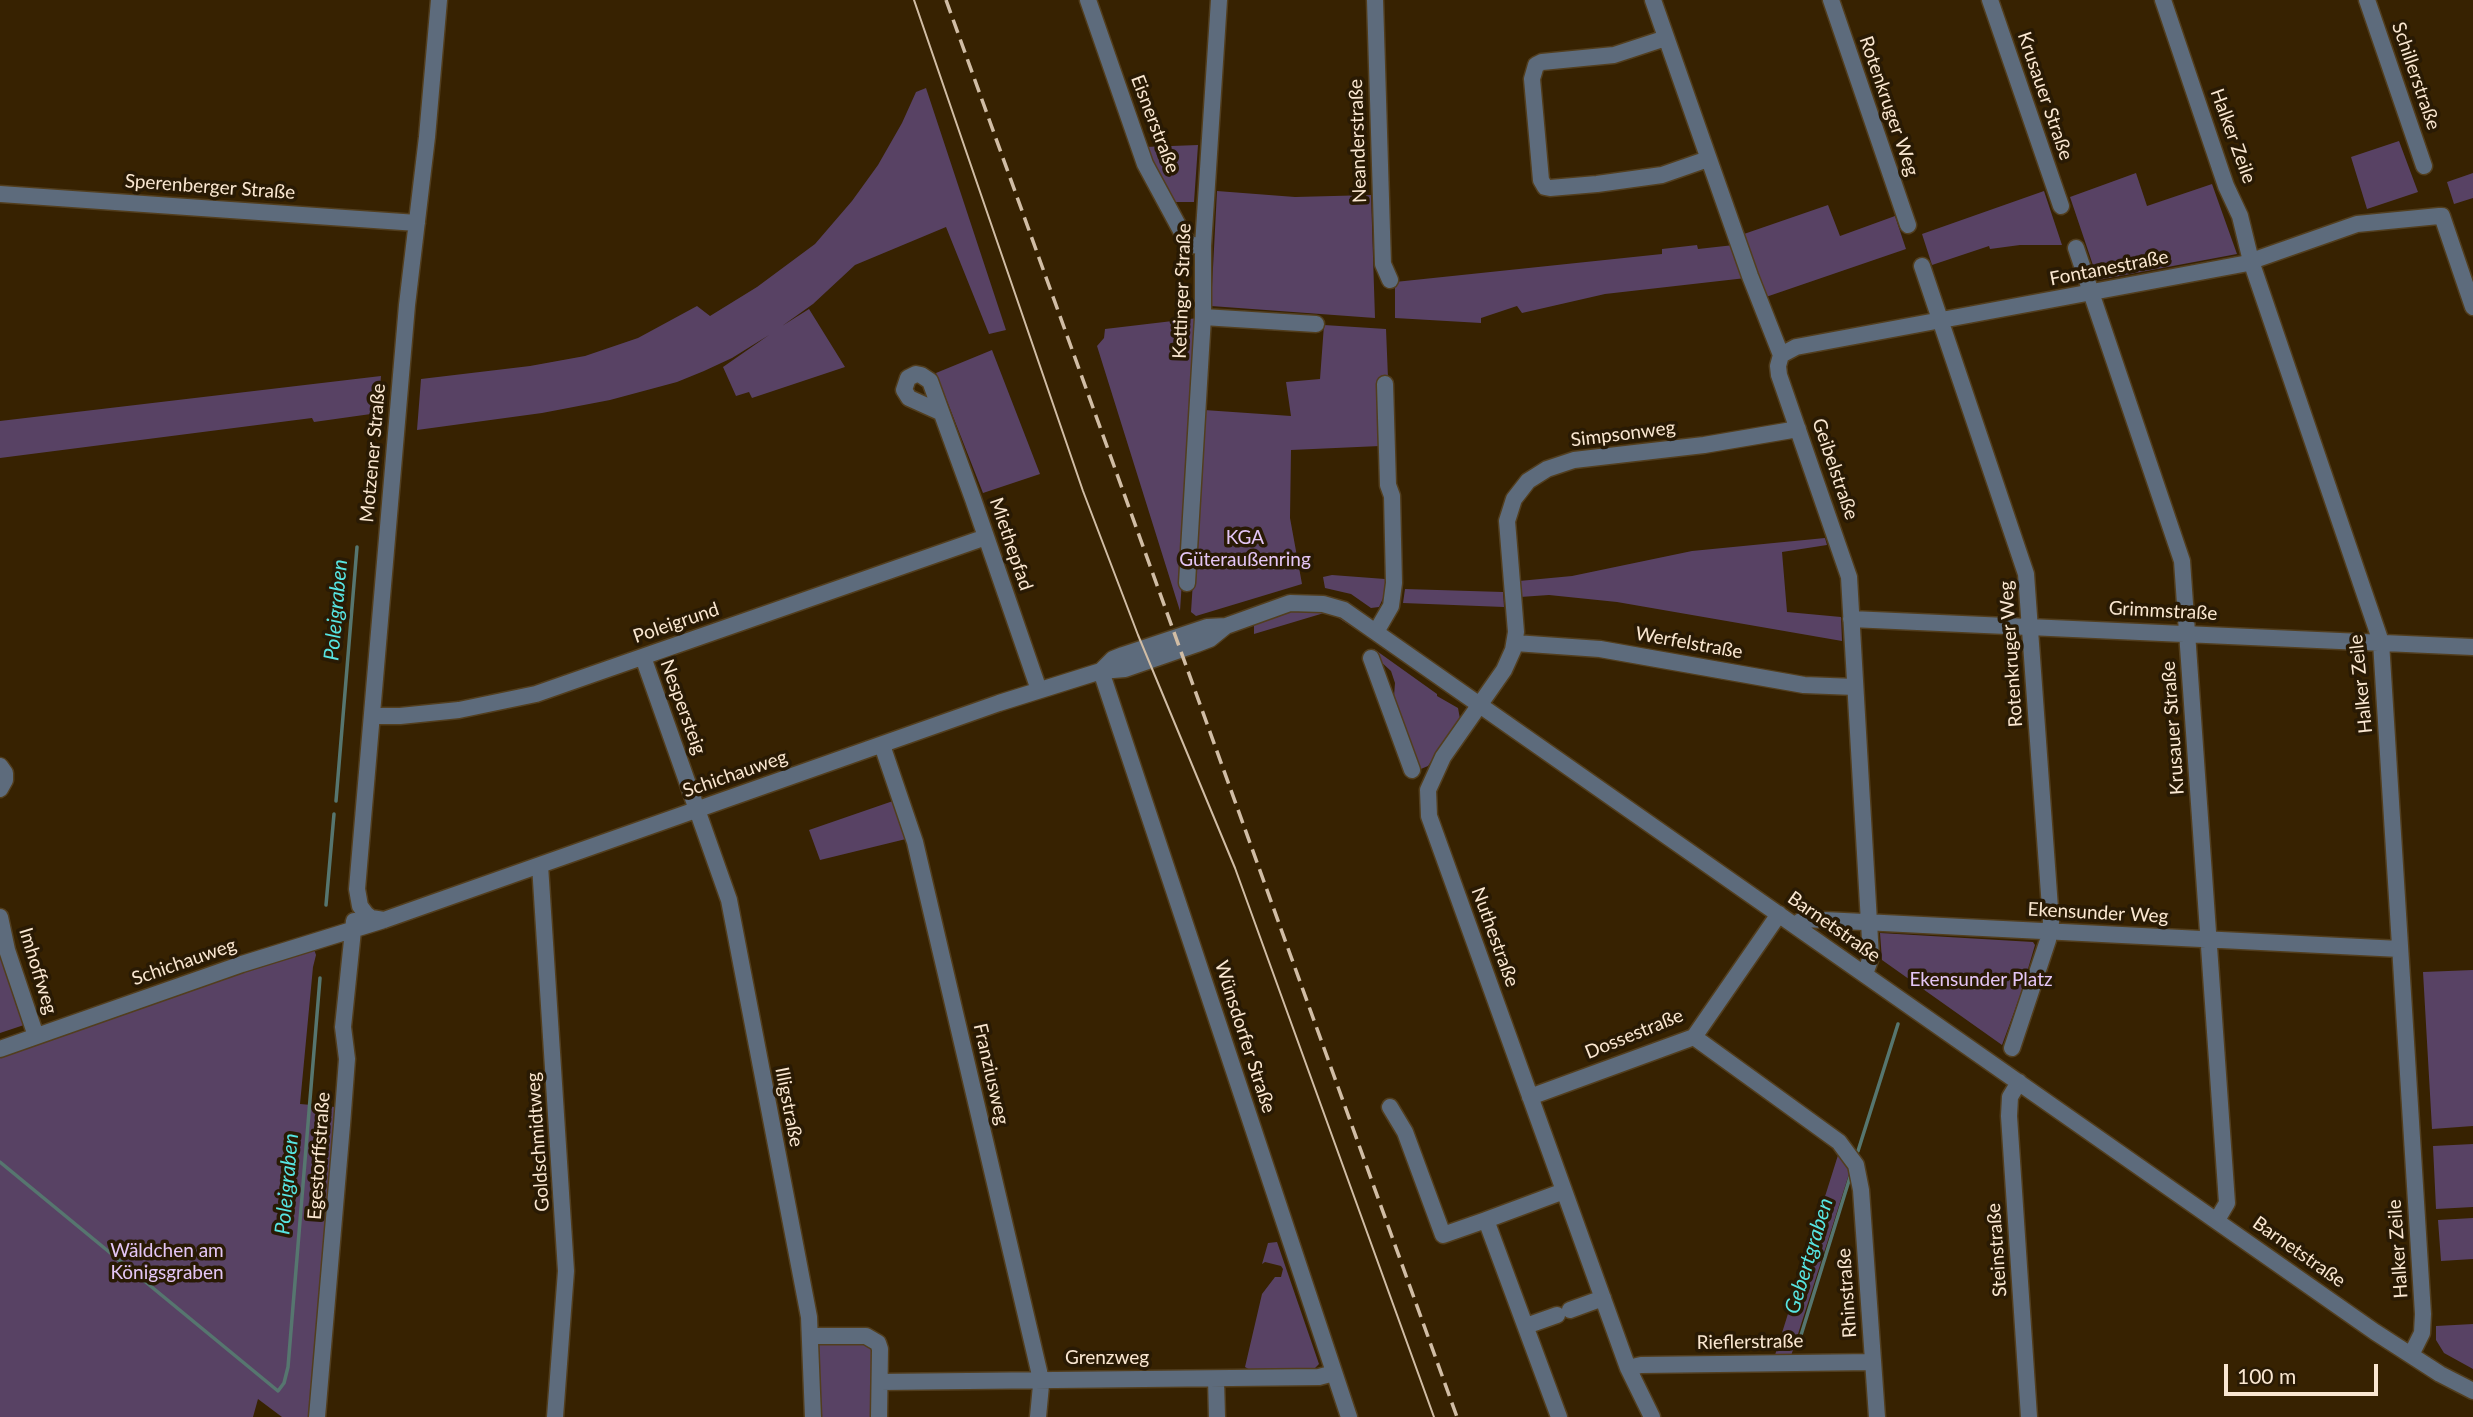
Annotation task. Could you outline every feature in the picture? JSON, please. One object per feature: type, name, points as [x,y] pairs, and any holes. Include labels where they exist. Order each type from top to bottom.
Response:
[{"type":"street","name":"Motzener Straße","points":[[360,904],[372,716],[407,305],[439,0]]},
{"type":"street","name":"Eisnerstraße","points":[[1088,0],[1145,164],[1186,240],[1191,245],[1203,246]]},
{"type":"street","name":"Kettinger Straße","points":[[1187,583],[1203,317],[1203,246],[1219,0]]},
{"type":"street","name":"Neanderstraße","points":[[1374,0],[1383,264],[1390,280]]},
{"type":"street","name":"Geibelstraße","points":[[1653,0],[1770,331],[1781,355],[1779,375],[1849,577],[1871,957],[1865,974]]},
{"type":"street","name":"Rotenkruger Weg","points":[[1831,0],[1908,225]]},
{"type":"street","name":"Krusauer Straße","points":[[1990,0],[2061,206]]},
{"type":"street","name":"Halker Zeile","points":[[2163,0],[2226,186],[2240,216],[2251,261],[2381,642],[2423,1314],[2422,1333],[2411,1355]]},
{"type":"street","name":"Schillerstraße","points":[[2367,0],[2424,166]]},
{"type":"street","points":[[1666,38],[1614,55],[1542,62],[1536,65],[1532,79],[1541,180],[1545,187],[1550,188],[1597,184],[1662,175],[1708,159]]},
{"type":"street","name":"Sperenberger Straße","points":[[0,194],[417,223]]},
{"type":"street","name":"Fontanestraße","points":[[1781,355],[1796,347],[2251,261],[2357,224],[2442,216],[2473,307]]},
{"type":"street","name":"Krusauer Straße","points":[[2076,247],[2182,557],[2227,1203],[2217,1220]]},
{"type":"street","name":"Rotenkruger Weg","points":[[1922,267],[2025,568],[2050,931],[2012,1048]]},
{"type":"street","points":[[1203,317],[1316,324]]},
{"type":"street","points":[[1376,632],[1391,606],[1394,583],[1385,384]]},
{"type":"street","name":"Miethepfad","points":[[940,412],[1040,691]]},
{"type":"street","name":"Simpsonweg","points":[[1480,704],[1504,670],[1515,643],[1508,511],[1517,493],[1534,476],[1553,466],[1574,460],[1704,445],[1798,429]]},
{"type":"street","name":"Poleigrund","points":[[372,716],[419,715],[491,705],[547,691],[986,537]]},
{"type":"street","name":"Barnetstraße","points":[[1101,671],[1121,670],[1197,644],[1210,639],[1226,626],[1290,603],[1313,602],[1344,610],[2375,1332],[2473,1391]]},
{"type":"street","name":"Grimmstraße","points":[[1851,619],[2473,647]]},
{"type":"street","name":"Werfelstraße","points":[[1515,643],[1614,651],[1785,682],[1855,687]]},
{"type":"street","name":"Nespersteig","points":[[643,657],[698,810]]},
{"type":"street","points":[[1371,658],[1412,770]]},
{"type":"street","name":"Schichauweg","points":[[0,1049],[242,964],[384,920],[1101,671]]},
{"type":"street","name":"Wünsdorfer Straße","points":[[1101,671],[1349,1417]]},
{"type":"street","name":"Nuthestraße","points":[[1480,704],[1430,780],[1428,809],[1628,1368],[1652,1417]]},
{"type":"street","name":"Franziusweg","points":[[882,745],[915,842],[1040,1380],[1038,1417]]},
{"type":"street","points":[[0,766],[5,773],[5,780],[0,789]]},
{"type":"street","name":"Illigstraße","points":[[698,810],[729,900],[809,1317],[813,1417]]},
{"type":"street","name":"Goldschmidtweg","points":[[540,865],[566,1271],[555,1417]]},
{"type":"street","points":[[360,904],[371,918],[384,920]]},
{"type":"street","name":"Egestorffstraße","points":[[317,1417],[347,1059],[343,1027],[353,928],[360,904]]},
{"type":"street","name":"Dossestraße","points":[[1530,1097],[1694,1037],[1779,914]]},
{"type":"street","name":"Imhoffweg","points":[[0,917],[7,950],[36,1036]]},
{"type":"street","name":"Ekensunder Weg","points":[[1795,925],[1804,919],[2400,948]]},
{"type":"street","name":"Rhinstraße","points":[[1694,1037],[1822,1128],[1849,1153],[1856,1165],[1861,1190],[1877,1417]]},
{"type":"street","name":"Steinstraße","points":[[2019,1082],[2010,1097],[2009,1116],[2029,1417]]},
{"type":"street","points":[[1390,1107],[1405,1132],[1443,1235],[1564,1191]]},
{"type":"street","points":[[1486,1220],[1559,1417]]},
{"type":"street","points":[[1526,1326],[1603,1298]]},
{"type":"street","points":[[811,1336],[873,1338],[880,1349],[879,1417]]},
{"type":"street","name":"Rieflerstraße","points":[[1628,1368],[1641,1364],[1873,1362]]},
{"type":"street","name":"Grenzweg","points":[[880,1382],[1319,1377],[1334,1373]]},
{"type":"street","points":[[1216,1379],[1217,1417]]},
{"type":"green space","points":[[926,88],[1006,330],[989,334],[946,227],[855,265],[813,304],[782,326],[809,309],[845,367],[752,398],[749,392],[736,396],[723,367],[769,335],[732,358],[677,382],[610,400],[542,413],[417,430],[421,379],[530,366],[585,356],[638,338],[697,306],[710,316],[757,287],[815,244],[852,201],[878,165],[916,92]]},
{"type":"green space","points":[[2399,141],[2418,192],[2367,209],[2351,157]]},
{"type":"green space","points":[[1198,145],[1194,202],[1170,202],[1145,147]]},
{"type":"green space","points":[[2136,173],[2147,206],[2212,184],[2237,254],[2098,280],[2070,197]]},
{"type":"green space","points":[[2473,173],[2473,198],[2454,204],[2447,182]]},
{"type":"green space","points":[[1217,191],[1295,197],[1371,195],[1375,318],[1211,306]]},
{"type":"green space","points":[[2044,191],[2062,245],[2020,245],[1990,249],[1989,246],[1932,265],[1922,234]]},
{"type":"green space","points":[[1828,205],[1840,236],[1895,216],[1906,249],[1763,298],[1741,235]]},
{"type":"green space","points":[[1697,245],[1698,249],[1734,245],[1746,278],[1605,294],[1522,313],[1517,306],[1481,318],[1481,323],[1395,318],[1395,282],[1662,254],[1662,249]]},
{"type":"green space","points":[[1198,318],[1180,611],[1097,346],[1104,338],[1105,329]]},
{"type":"green space","name":"KGA Güteraußenring","points":[[1324,325],[1386,329],[1388,378],[1378,379],[1380,446],[1291,450],[1290,518],[1302,584],[1196,616],[1191,612],[1204,410],[1291,416],[1286,382],[1320,379]]},
{"type":"green space","points":[[992,350],[1040,474],[983,493],[936,373]]},
{"type":"green space","points":[[381,376],[378,413],[314,422],[312,418],[0,458],[0,421]]},
{"type":"green space","points":[[1825,538],[1827,545],[1782,552],[1787,612],[1841,617],[1842,641],[1617,602],[1549,595],[1520,597],[1519,581],[1572,576],[1692,551]]},
{"type":"green space","points":[[1332,575],[1385,579],[1385,594],[1379,607],[1371,608],[1351,594],[1325,588],[1323,577]]},
{"type":"green space","points":[[1405,589],[1503,592],[1504,607],[1403,603]]},
{"type":"green space","points":[[1313,609],[1342,617],[1361,630],[1360,632],[1337,617],[1324,613],[1254,634],[1254,625],[1269,618],[1290,611]]},
{"type":"green space","points":[[1370,649],[1374,649],[1437,696],[1458,708],[1460,719],[1428,766],[1416,771],[1393,710],[1395,683],[1391,671]]},
{"type":"green space","points":[[893,801],[906,839],[820,860],[809,830]]},
{"type":"green space","name":"Ekensunder Platz","points":[[1880,933],[2033,942],[2035,945],[2020,996],[2002,1045],[1882,960]]},
{"type":"green space","name":"Wäldchen am Königsgraben","points":[[313,946],[316,955],[300,1104],[335,1107],[311,1417],[282,1417],[258,1399],[253,1417],[0,1417],[0,1055]]},
{"type":"green space","points":[[0,949],[24,1025],[0,1033]]},
{"type":"green space","points":[[2473,970],[2473,1126],[2432,1129],[2423,972]]},
{"type":"green space","points":[[2473,1144],[2473,1207],[2436,1209],[2433,1146]]},
{"type":"green space","points":[[1839,1152],[1850,1171],[1791,1356],[1775,1355]]},
{"type":"green space","points":[[2473,1218],[2473,1259],[2441,1261],[2438,1220]]},
{"type":"green space","points":[[1277,1242],[1319,1364],[1313,1370],[1252,1371],[1245,1367],[1262,1294],[1275,1277],[1281,1277],[1281,1266],[1265,1262],[1262,1264],[1268,1243]]},
{"type":"green space","points":[[2473,1324],[2473,1369],[2444,1353],[2436,1340],[2436,1326]]},
{"type":"green space","points":[[862,1340],[874,1349],[874,1417],[820,1417],[819,1343]]},
{"type":"waterway","name":"Poleigraben","points":[[336,801],[357,547]]},
{"type":"waterway","name":"Poleigraben","points":[[326,905],[334,814]]},
{"type":"waterway","name":"Poleigraben","points":[[0,1162],[278,1391],[284,1383],[288,1367],[320,978]]},
{"type":"waterway","name":"Gebertgraben","points":[[1858,1151],[1898,1024]]},
{"type":"waterway","name":"Gebertgraben","points":[[1797,1348],[1851,1174]]},
{"type":"tram line","points":[[914,0],[1083,491],[1138,635],[1235,868],[1434,1417]]},
{"type":"railway","points":[[946,0],[1457,1417]]}]
